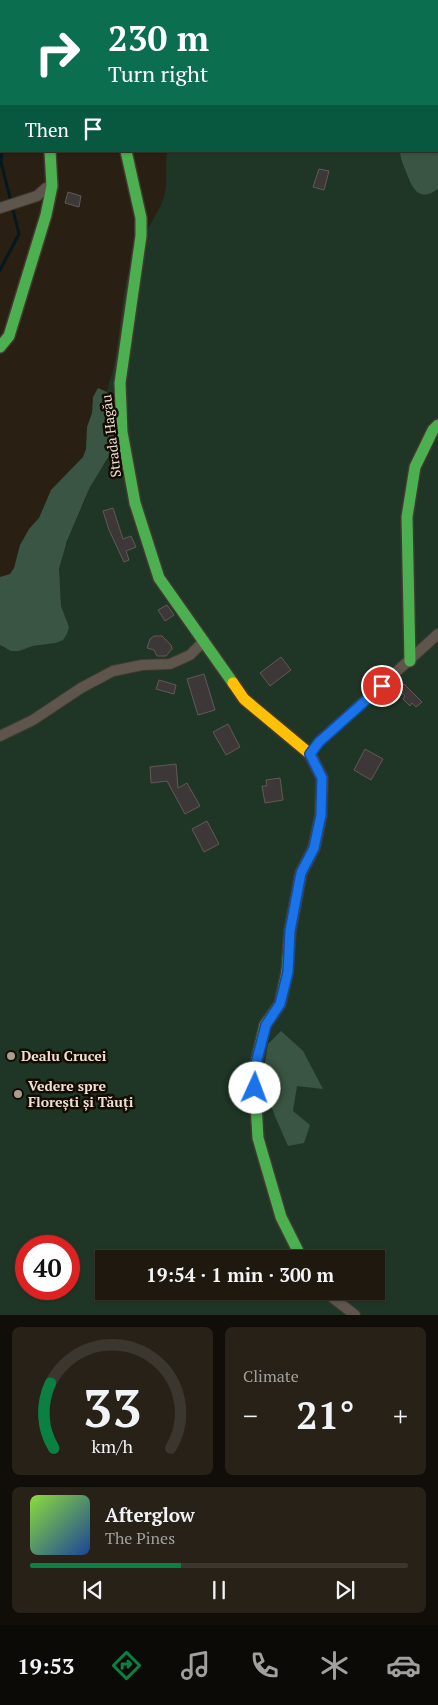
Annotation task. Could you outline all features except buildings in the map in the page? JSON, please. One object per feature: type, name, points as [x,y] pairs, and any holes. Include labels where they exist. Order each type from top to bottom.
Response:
[{"type":"street","points":[[0,347],[8,336],[46,215],[52,186],[50,152]]},
{"type":"street","name":"Strada Hagău","points":[[126,152],[141,218],[141,236],[120,383],[122,432],[135,503],[159,578],[203,642],[244,699],[310,754]]},
{"type":"street","points":[[8,205],[37,196],[46,188],[52,186]]},
{"type":"street","points":[[410,661],[407,517],[415,467],[433,430],[438,425]]},
{"type":"street","points":[[298,1250],[281,1217],[258,1138],[254,1071],[266,1025],[280,1004],[288,972],[290,931],[301,873],[314,848],[321,815],[322,778],[310,754],[319,742],[438,634]]},
{"type":"street","points":[[0,736],[33,720],[81,688],[113,671],[142,665],[170,664],[190,655],[203,642]]},
{"type":"street","points":[[336,1300],[355,1315]]},
{"type":"green space","points":[[167,152],[401,152],[401,160],[409,181],[438,189],[438,1315],[0,1315],[0,645],[4,648],[19,651],[33,646],[56,643],[66,619],[58,591],[61,563],[70,535],[91,484],[114,448],[114,420],[107,392],[114,366],[125,288],[134,254],[164,197]]},
{"type":"green space","points":[[400,152],[438,152],[438,189],[426,195],[417,192],[403,165]]},
{"type":"green space","points":[[98,388],[107,392],[111,398],[116,440],[114,448],[90,487],[67,541],[59,569],[61,606],[69,627],[67,634],[63,640],[56,643],[11,651],[0,645],[0,577],[10,574],[14,568],[20,545],[29,529],[39,518],[51,490],[83,457],[86,449],[87,427],[92,413],[93,397]]},
{"type":"green space","points":[[281,1031],[303,1051],[323,1089],[297,1086],[293,1111],[310,1125],[304,1143],[288,1146],[262,1080],[268,1044]]},
{"type":"waterway","points":[[0,270],[19,234],[1,162],[2,152]]},
{"type":"traffic: fast","points":[[0,347],[9,336],[46,215],[52,186],[50,152]]},
{"type":"traffic: fast","points":[[126,152],[141,218],[141,236],[120,383],[122,432],[135,503],[159,578],[233,683]]},
{"type":"traffic: fast","points":[[410,661],[407,517],[415,467],[433,430],[438,425]]},
{"type":"traffic: fast","points":[[294,910],[290,931],[287,972],[280,1004],[265,1025],[254,1071],[258,1138],[281,1217],[298,1250]]},
{"type":"traffic: slow","points":[[233,683],[244,699],[310,754],[322,778],[321,815],[314,848],[301,873],[294,910]]},
{"type":"place","name":"Dealu Crucei","points":[[11,1056]]},
{"type":"place","name":"Vedere spre Florești și Tăuți","points":[[18,1094]]},
{"type":"route","points":[[255,1088],[254,1071],[266,1025],[280,1004],[288,972],[290,931],[301,873],[314,848],[321,815],[322,778],[310,754],[319,742],[382,686]]}]
